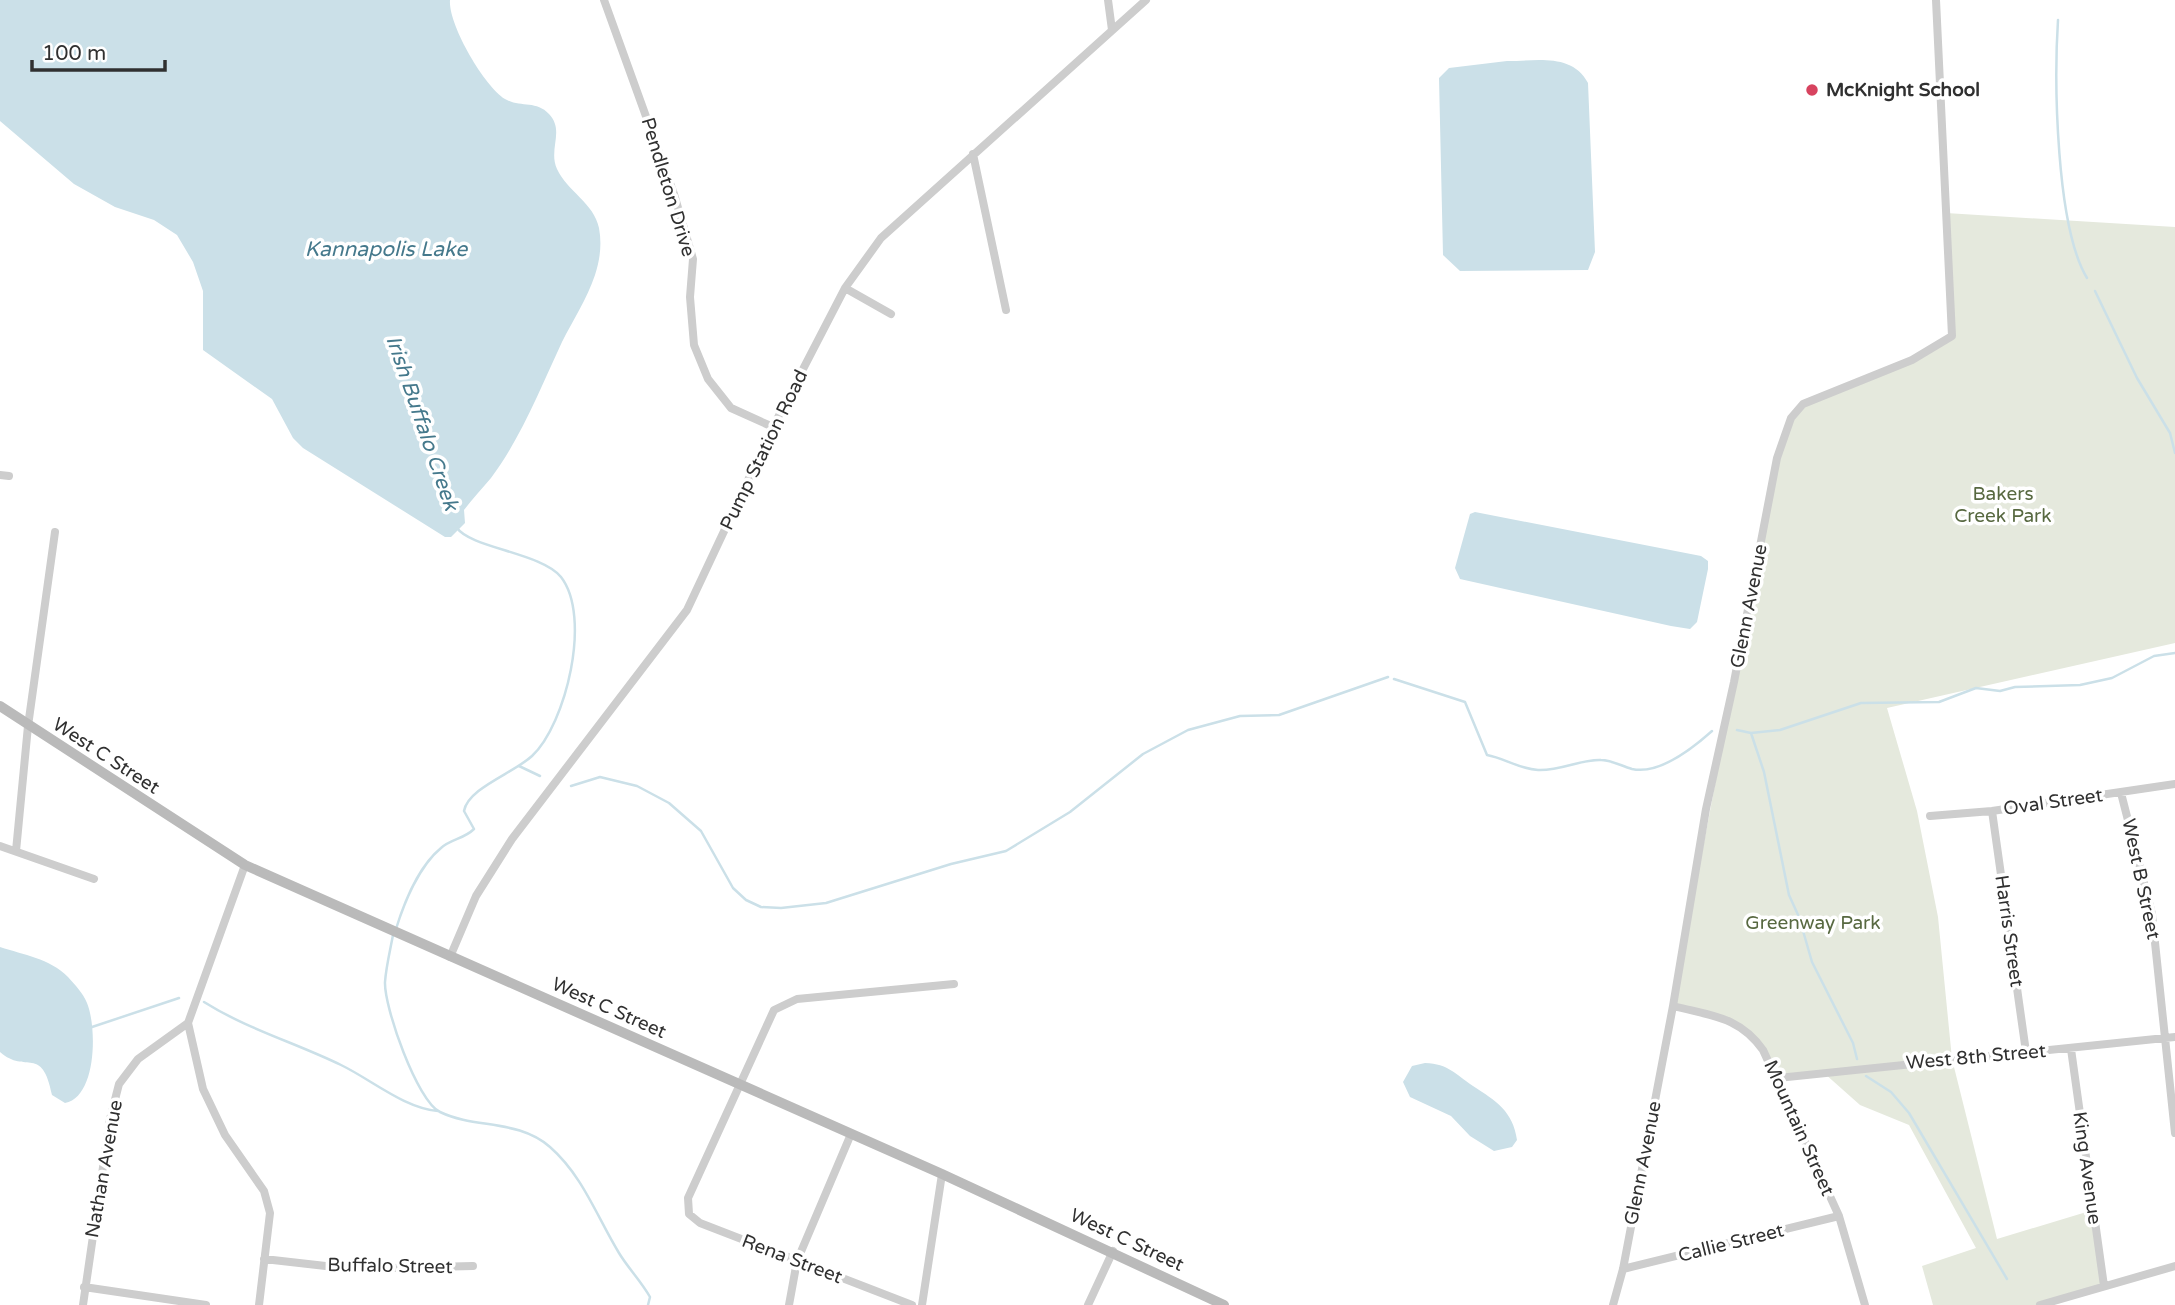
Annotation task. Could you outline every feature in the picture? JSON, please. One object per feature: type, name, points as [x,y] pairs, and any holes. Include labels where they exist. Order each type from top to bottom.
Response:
[{"type":"main road","name":"West C Street","points":[[0,706],[245,865],[942,1174],[1112,1251],[1218,1304]]},
{"type":"street","name":"Pendleton Drive","points":[[604,0],[674,194],[693,259],[690,297],[694,345],[708,379],[731,408],[774,427]]},
{"type":"street","points":[[1108,0],[1112,30]]},
{"type":"street","name":"Pump Station Road","points":[[450,957],[476,896],[512,839],[687,610],[774,427],[845,288],[881,237],[1146,0]]},
{"type":"street","name":"Glenn Avenue","points":[[1613,1305],[1623,1269],[1673,1006],[1706,809],[1734,682],[1777,458],[1791,418],[1802,404],[1912,360],[1952,336],[1936,0]]},
{"type":"street","points":[[973,154],[1006,310]]},
{"type":"street","points":[[845,288],[891,314]]},
{"type":"street","points":[[16,851],[28,726],[55,532]]},
{"type":"street","name":"Oval Street","points":[[1930,816],[1992,811],[2175,784]]},
{"type":"street","name":"West B Street","points":[[2121,793],[2152,914],[2171,1037],[2175,1133]]},
{"type":"street","name":"Harris Street","points":[[1992,811],[2025,1052]]},
{"type":"street","points":[[0,846],[94,879]]},
{"type":"street","points":[[245,865],[188,1023],[203,1089],[225,1135],[264,1191],[270,1213],[259,1305]]},
{"type":"street","points":[[740,1086],[774,1010],[797,999],[954,984]]},
{"type":"street","name":"Mountain Street","points":[[1673,1006],[1737,1022],[1753,1035],[1777,1078],[1839,1216],[1865,1305]]},
{"type":"street","name":"Nathan Avenue","points":[[83,1305],[110,1119],[119,1084],[138,1059],[188,1023]]},
{"type":"street","name":"West 8th Street","points":[[1777,1078],[2171,1037]]},
{"type":"street","name":"King Avenue","points":[[2071,1049],[2104,1286]]},
{"type":"street","name":"Rena Street","points":[[740,1086],[688,1198],[689,1214],[700,1223],[912,1305]]},
{"type":"street","points":[[789,1305],[797,1261],[851,1134]]},
{"type":"street","points":[[922,1305],[942,1174]]},
{"type":"street","name":"Callie Street","points":[[1623,1269],[1839,1216]]},
{"type":"street","points":[[1088,1305],[1112,1251]]},
{"type":"street","name":"Buffalo Street","points":[[264,1259],[352,1269],[473,1266]]},
{"type":"street","points":[[2040,1305],[2175,1266]]},
{"type":"street","points":[[84,1287],[206,1305]]},
{"type":"green space","name":"Bakers Creek Park","points":[[1946,213],[2175,227],[2175,643],[1887,708],[1917,811],[1938,917],[1952,1059],[1997,1239],[2093,1210],[2104,1286],[2040,1305],[1933,1305],[1922,1266],[1976,1248],[1909,1125],[1860,1105],[1824,1073],[1777,1078],[1757,1044],[1737,1026],[1725,1020],[1673,1006],[1777,458],[1791,418],[1803,404],[1912,360],[1952,336]]},
{"type":"water","name":"Kannapolis Lake","points":[[0,0],[450,0],[461,38],[487,81],[505,99],[539,107],[549,114],[556,127],[554,154],[557,169],[592,211],[599,228],[598,264],[588,292],[521,429],[502,463],[464,510],[465,523],[451,537],[445,537],[303,448],[293,438],[272,399],[203,350],[203,291],[193,262],[177,235],[154,220],[115,207],[74,184],[0,121]]},
{"type":"water","points":[[1542,60],[1563,63],[1581,73],[1588,83],[1595,252],[1588,270],[1460,271],[1443,255],[1439,78],[1449,68]]},
{"type":"water","points":[[1475,512],[1701,556],[1708,561],[1708,569],[1697,622],[1690,629],[1671,626],[1460,579],[1455,568],[1470,514]]},
{"type":"water","points":[[0,947],[53,965],[68,977],[87,1003],[92,1028],[92,1060],[89,1075],[76,1098],[65,1103],[52,1095],[48,1079],[38,1065],[9,1058],[0,1052]]},
{"type":"water","points":[[1425,1063],[1451,1070],[1502,1108],[1515,1130],[1517,1140],[1512,1147],[1494,1151],[1470,1136],[1451,1116],[1410,1097],[1403,1082],[1412,1066]]},
{"type":"waterway","points":[[2058,20],[2057,115],[2063,190],[2077,255],[2087,278]]},
{"type":"waterway","points":[[2095,291],[2137,378],[2170,433],[2175,453]]},
{"type":"waterway","name":"Irish Buffalo Creek","points":[[396,929],[419,875],[433,856],[445,845],[474,829],[464,811],[467,803],[483,788],[532,756],[544,741],[555,720],[571,670],[574,617],[570,595],[561,577],[539,562],[476,541],[457,528]]},
{"type":"waterway","points":[[1737,730],[1751,733],[1780,730],[1861,703],[1939,702],[1976,688],[2000,691],[2015,687],[2080,685],[2112,678],[2154,656],[2175,653]]},
{"type":"waterway","points":[[571,786],[600,777],[637,786],[669,803],[701,831],[733,888],[746,900],[761,907],[781,908],[826,903],[951,864],[1006,851],[1070,812],[1143,754],[1188,730],[1240,716],[1279,715],[1388,677]]},
{"type":"waterway","points":[[1394,679],[1465,702],[1487,755],[1531,769],[1546,770],[1601,760],[1632,769],[1653,768],[1675,759],[1712,731]]},
{"type":"waterway","points":[[1751,733],[1764,772],[1789,895],[1799,917],[1812,962],[1853,1043],[1857,1059]]},
{"type":"waterway","points":[[519,766],[540,776]]},
{"type":"waterway","name":"Irish Buffalo Creek","points":[[393,935],[387,965],[386,994],[396,1031],[422,1091],[440,1112],[468,1121],[524,1132],[538,1138],[562,1158],[581,1184],[619,1253],[643,1285],[650,1297],[648,1305]]},
{"type":"waterway","points":[[89,1028],[179,998]]},
{"type":"waterway","points":[[204,1002],[237,1020],[341,1065],[413,1105],[438,1111]]},
{"type":"waterway","points":[[1866,1076],[1891,1092],[1909,1113],[2007,1279]]},
{"type":"place","name":"McKnight School","points":[[1812,90]]},
{"type":"park label","name":"Greenway Park","points":[[1813,923]]}]
